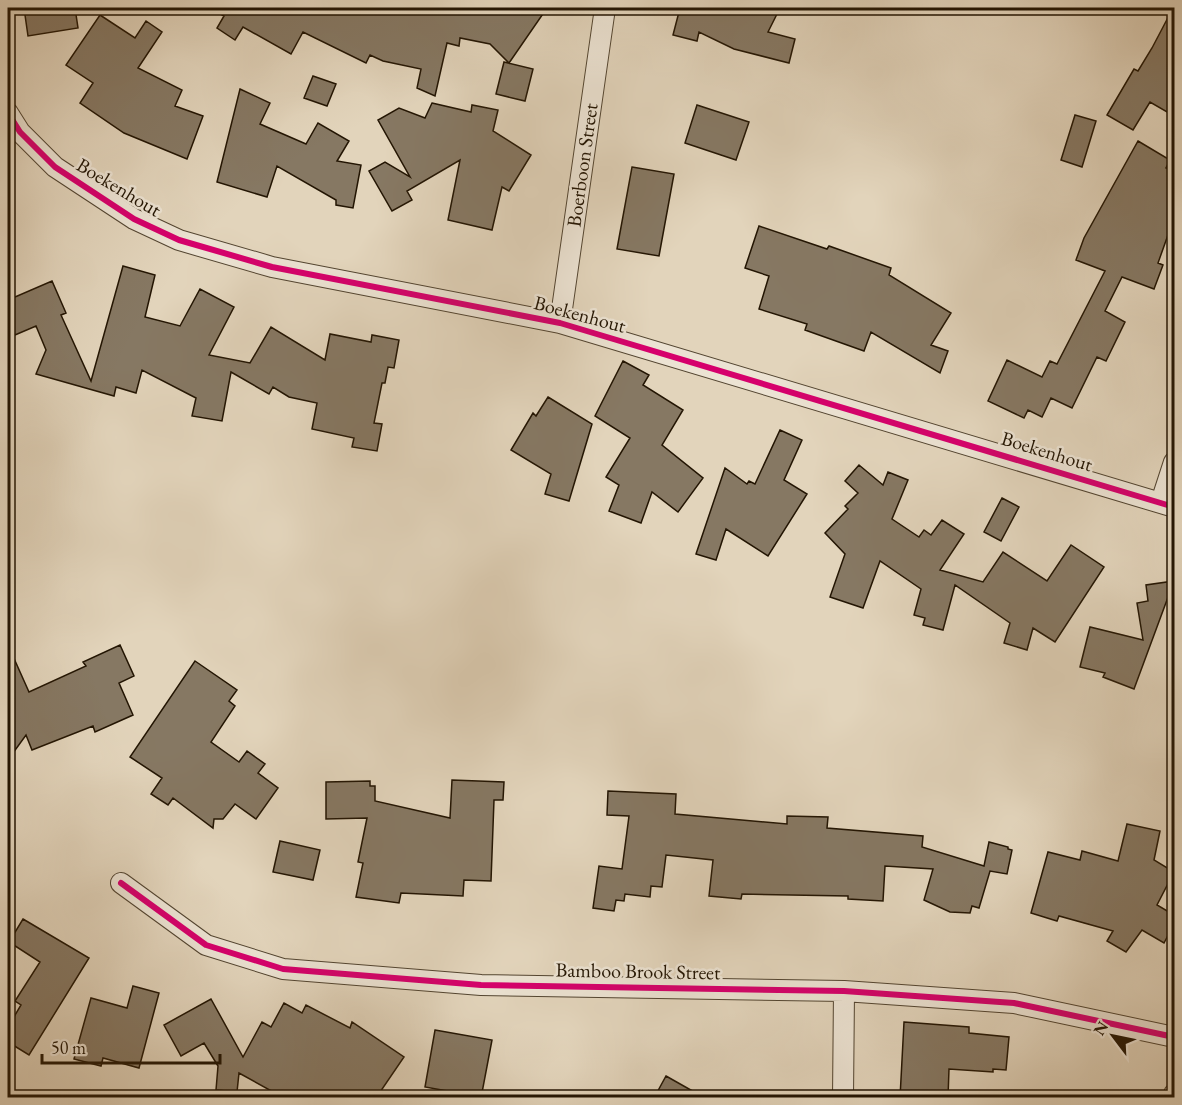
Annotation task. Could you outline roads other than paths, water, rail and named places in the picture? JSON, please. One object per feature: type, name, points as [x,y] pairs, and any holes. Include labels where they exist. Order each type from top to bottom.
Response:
[{"type":"street","name":"Boerboon Street","points":[[560,323],[605,8]]},
{"type":"street","name":"Boekenhout","points":[[8,112],[20,132],[55,167],[134,219],[179,240],[272,267],[560,323],[1168,504]]},
{"type":"street","points":[[1168,504],[1174,462]]},
{"type":"street","name":"Bamboo Brook Street","points":[[120,883],[206,945],[283,969],[481,985],[844,991],[1014,1003],[1174,1037]]},
{"type":"street","points":[[843,1098],[844,991]]}]
